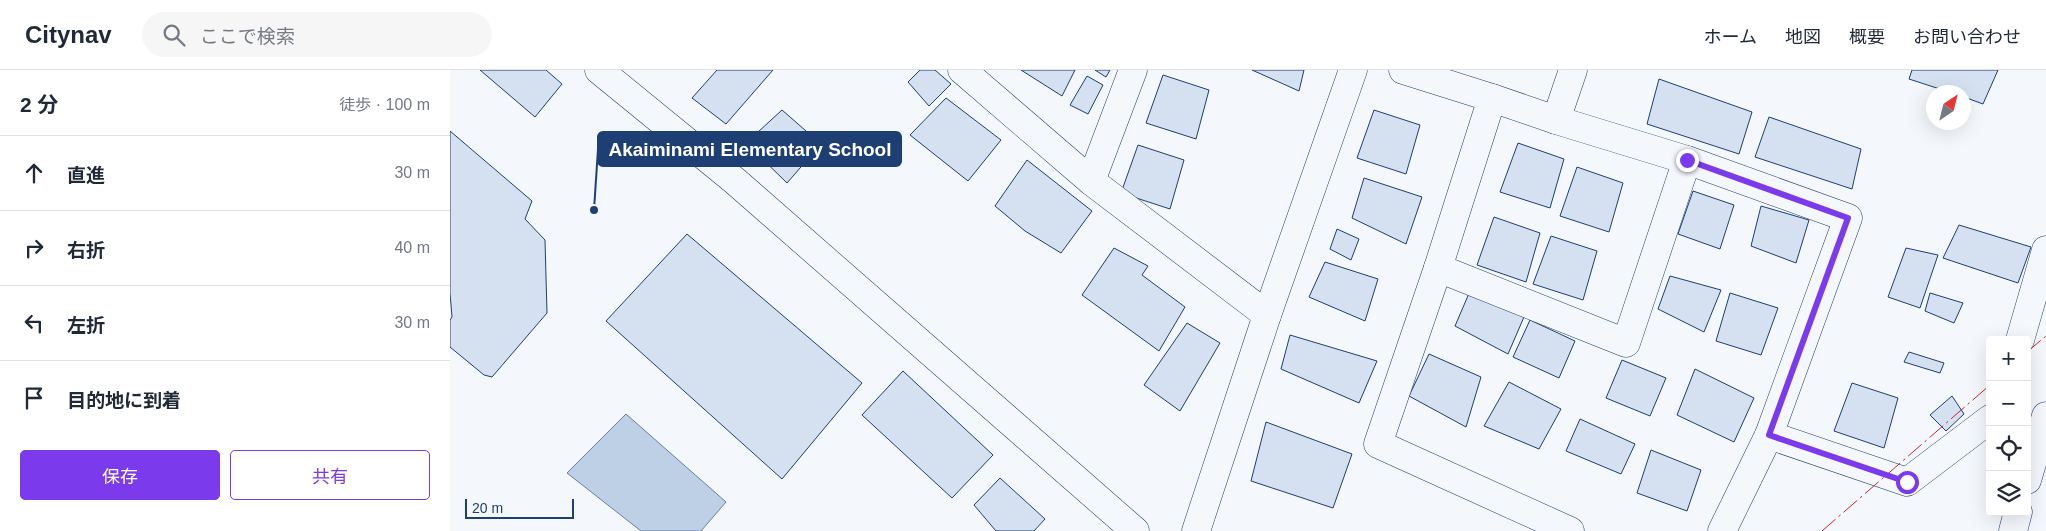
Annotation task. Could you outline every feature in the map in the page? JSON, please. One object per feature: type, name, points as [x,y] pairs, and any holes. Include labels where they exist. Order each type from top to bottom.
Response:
[{"type":"street","points":[[599,70],[735,181],[1135,531]]},
{"type":"street","points":[[962,70],[1091,181],[1266,315]]},
{"type":"street","points":[[1091,181],[1133,70]]},
{"type":"street","points":[[1196,531],[1266,315],[1353,70]]},
{"type":"street","points":[[1403,70],[1687,160],[1848,218],[1769,435],[1722,531]]},
{"type":"street","points":[[1556,120],[1573,70]]},
{"type":"street","points":[[1492,98],[1438,268],[1378,444],[1570,531]]},
{"type":"street","points":[[1438,268],[1626,343],[1687,160]]},
{"type":"street","points":[[2021,336],[2046,250]]},
{"type":"street","points":[[2030,471],[2046,416]]},
{"type":"street","points":[[1769,435],[1907,482],[1986,422]]},
{"type":"street","points":[[2012,531],[2017,516]]},
{"type":"water","points":[[626,414],[726,502],[701,531],[641,531],[567,473]]},
{"type":"building","points":[[480,70],[546,70],[562,84],[535,117]]},
{"type":"building","points":[[717,70],[773,70],[726,124],[692,98]]},
{"type":"building","points":[[920,70],[935,70],[951,84],[929,106],[908,82]]},
{"type":"building","points":[[1021,70],[1075,70],[1062,96]]},
{"type":"building","points":[[1095,70],[1110,70],[1106,77]]},
{"type":"building","points":[[1252,70],[1304,70],[1299,91]]},
{"type":"building","points":[[1912,70],[1998,70],[1983,104],[1971,100],[1971,85],[1927,85],[1909,79]]},
{"type":"building","points":[[1163,75],[1209,90],[1196,139],[1146,123]]},
{"type":"building","points":[[1087,76],[1103,85],[1088,114],[1070,105]]},
{"type":"building","points":[[1659,79],[1752,112],[1739,154],[1647,124]]},
{"type":"building","points":[[946,98],[1001,140],[968,181],[910,135]]},
{"type":"building","points":[[782,110],[821,144],[787,183],[746,143]]},
{"type":"building","points":[[1374,110],[1420,125],[1406,174],[1357,158]]},
{"type":"building","points":[[1769,117],[1861,149],[1852,189],[1755,157]]},
{"type":"building","points":[[450,131],[532,201],[525,219],[545,240],[547,313],[492,377],[484,375],[450,347],[450,320],[452,317],[450,293]]},
{"type":"building","points":[[1518,143],[1564,159],[1550,208],[1500,192]]},
{"type":"building","points":[[1138,145],[1184,160],[1170,209],[1121,193]]},
{"type":"building","points":[[1027,160],[1092,211],[1061,253],[1025,231],[995,206]]},
{"type":"building","points":[[1577,167],[1623,183],[1609,232],[1560,216]]},
{"type":"building","points":[[1364,178],[1422,197],[1406,244],[1352,218]]},
{"type":"building","points":[[1693,191],[1734,205],[1720,249],[1678,234]]},
{"type":"building","points":[[1761,206],[1809,220],[1796,263],[1751,246]]},
{"type":"building","points":[[1494,217],[1540,233],[1526,282],[1477,265]]},
{"type":"building","points":[[1959,225],[2031,247],[2018,283],[1943,258]]},
{"type":"building","points":[[1337,229],[1359,239],[1351,260],[1330,249]]},
{"type":"building","points":[[687,234],[862,383],[782,479],[606,321]]},
{"type":"building","points":[[1551,236],[1597,251],[1583,300],[1533,284]]},
{"type":"building","points":[[1114,248],[1148,266],[1142,275],[1185,307],[1159,351],[1082,295]]},
{"type":"building","points":[[1906,248],[1938,255],[1920,308],[1888,297]]},
{"type":"building","points":[[1325,262],[1378,279],[1365,321],[1309,297]]},
{"type":"building","points":[[1670,276],[1721,290],[1704,332],[1658,309]]},
{"type":"building","points":[[1470,291],[1524,317],[1508,354],[1455,326]]},
{"type":"building","points":[[1730,293],[1778,308],[1761,355],[1716,341]]},
{"type":"building","points":[[1930,293],[1963,303],[1954,323],[1925,311]]},
{"type":"building","points":[[1530,320],[1575,341],[1559,378],[1513,357]]},
{"type":"building","points":[[1187,323],[1220,343],[1180,411],[1144,385]]},
{"type":"building","points":[[1290,335],[1377,361],[1359,403],[1281,369]]},
{"type":"building","points":[[1909,352],[1944,363],[1940,373],[1904,362]]},
{"type":"building","points":[[1429,354],[1481,377],[1466,427],[1409,396]]},
{"type":"building","points":[[1622,360],[1666,378],[1650,416],[1606,398]]},
{"type":"building","points":[[1695,369],[1754,398],[1734,442],[1677,415]]},
{"type":"building","points":[[903,371],[993,455],[952,498],[862,415]]},
{"type":"building","points":[[1509,382],[1561,409],[1539,449],[1484,426]]},
{"type":"building","points":[[1852,383],[1898,398],[1884,448],[1834,431]]},
{"type":"building","points":[[1952,396],[1964,414],[1946,431],[1930,415]]},
{"type":"building","points":[[1580,419],[1635,444],[1621,474],[1566,451]]},
{"type":"building","points":[[1266,422],[1352,454],[1333,508],[1251,481]]},
{"type":"building","points":[[1651,450],[1701,470],[1687,511],[1637,493]]},
{"type":"building","points":[[1000,478],[1045,519],[1034,531],[996,531],[974,505]]},
{"type":"power","points":[[2031,349],[2046,336]]},
{"type":"power","points":[[1822,531],[1986,388]]},
{"type":"place","name":"Akaiminami Elementary School","points":[[594,210]]},
{"type":"route","points":[[1687,160],[1848,218],[1769,435],[1907,482]]}]
